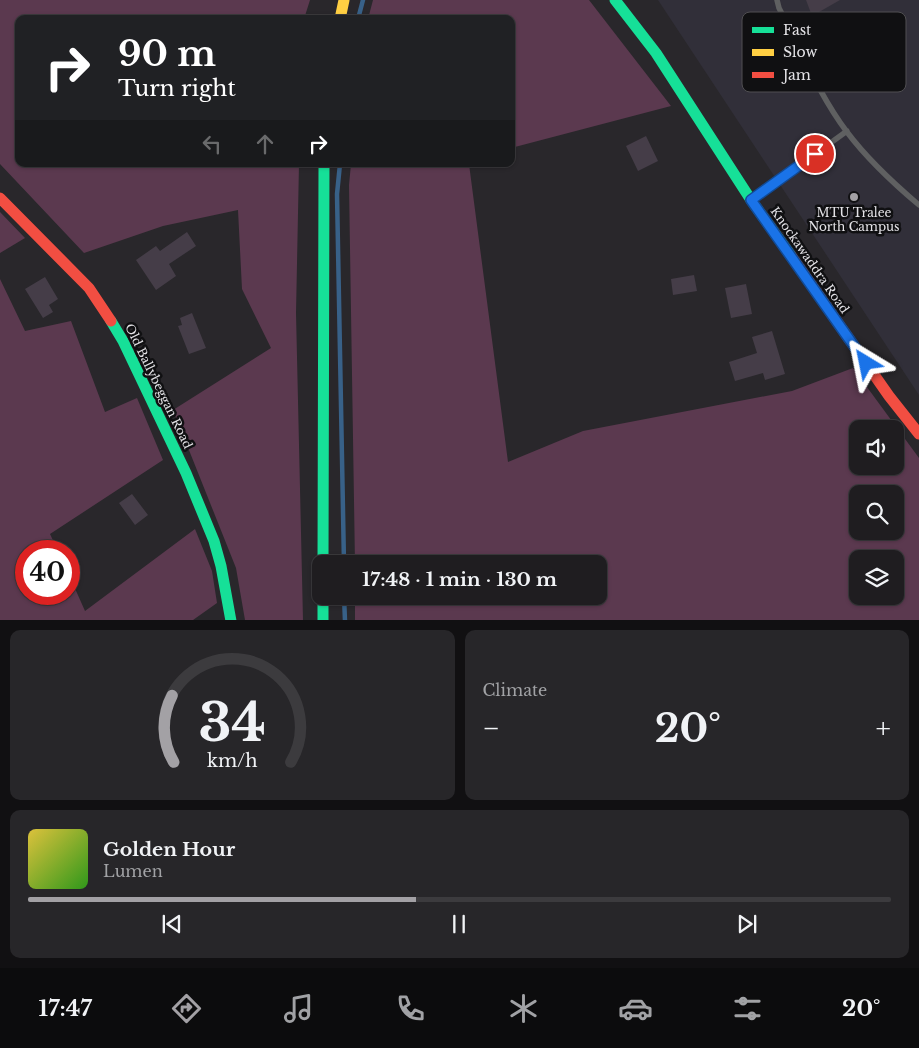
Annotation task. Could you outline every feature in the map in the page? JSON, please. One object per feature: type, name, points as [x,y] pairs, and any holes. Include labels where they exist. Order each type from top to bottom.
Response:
[{"type":"street","points":[[341,15],[344,0]]},
{"type":"street","name":"Knockawaddra Road","points":[[615,0],[656,53],[751,200],[884,388],[919,434]]},
{"type":"street","points":[[323,555],[322,286],[324,167]]},
{"type":"street","name":"Old Ballybeggan Road","points":[[0,198],[89,288],[123,341],[182,465],[214,541],[221,566],[230,620]]},
{"type":"street","points":[[323,605],[323,620]]},
{"type":"lane","points":[[777,0],[781,12]]},
{"type":"lane","points":[[822,92],[847,131],[886,177],[919,205]]},
{"type":"lane","points":[[751,200],[847,131]]},
{"type":"shaded area","points":[[0,0],[310,0],[305,15],[15,15],[15,167],[299,167],[296,313],[303,620],[245,620],[236,568],[173,410],[271,348],[242,289],[238,210],[163,226],[84,253],[0,164]]},
{"type":"shaded area","points":[[373,0],[589,0],[671,106],[515,147],[515,15],[369,15]]},
{"type":"shaded area","name":"MTU Tralee North Campus","points":[[658,0],[919,0],[919,395]]},
{"type":"shaded area","points":[[351,167],[469,167],[508,462],[583,431],[792,391],[853,368],[891,420],[849,420],[849,475],[904,475],[904,438],[919,458],[919,620],[355,620],[355,605],[607,605],[607,555],[355,555],[349,185]]},
{"type":"shaded area","points":[[0,212],[25,238],[0,253]]},
{"type":"shaded area","points":[[0,279],[25,331],[71,321],[105,412],[137,398],[163,460],[50,534],[53,540],[15,540],[15,605],[80,605],[80,600],[85,611],[195,529],[212,571],[217,603],[193,620],[0,620]]},
{"type":"building","points":[[806,0],[840,0],[819,12],[810,12]]},
{"type":"building","points":[[646,136],[658,161],[638,171],[626,146]]},
{"type":"building","points":[[187,232],[196,246],[169,264],[176,276],[156,290],[136,260],[156,246],[160,251]]},
{"type":"building","points":[[694,275],[697,291],[673,295],[671,279]]},
{"type":"building","points":[[45,277],[58,299],[49,305],[53,312],[43,318],[25,289]]},
{"type":"building","points":[[746,284],[752,314],[731,318],[725,288]]},
{"type":"building","points":[[192,313],[206,348],[189,354],[178,326],[182,325],[180,318]]},
{"type":"building","points":[[772,331],[785,374],[765,380],[763,373],[735,381],[729,362],[757,353],[752,337]]},
{"type":"building","points":[[132,494],[148,515],[135,525],[119,503]]},
{"type":"waterway","points":[[359,15],[363,0]]},
{"type":"waterway","points":[[340,167],[337,194],[344,555]]},
{"type":"waterway","points":[[344,605],[345,620]]},
{"type":"traffic: fast","points":[[615,0],[656,53],[751,200],[791,256]]},
{"type":"traffic: fast","points":[[323,555],[324,167]]},
{"type":"traffic: fast","points":[[111,321],[123,341],[186,473],[214,541],[221,566],[231,620]]},
{"type":"traffic: fast","points":[[323,605],[323,620]]},
{"type":"traffic: slow","points":[[341,15],[344,0]]},
{"type":"traffic: jam","points":[[0,198],[89,288],[111,321]]},
{"type":"traffic: jam","points":[[791,256],[889,396],[919,434]]},
{"type":"place","name":"MTU Tralee North Campus","points":[[854,197]]},
{"type":"route","points":[[815,154],[751,200],[866,363]]}]
